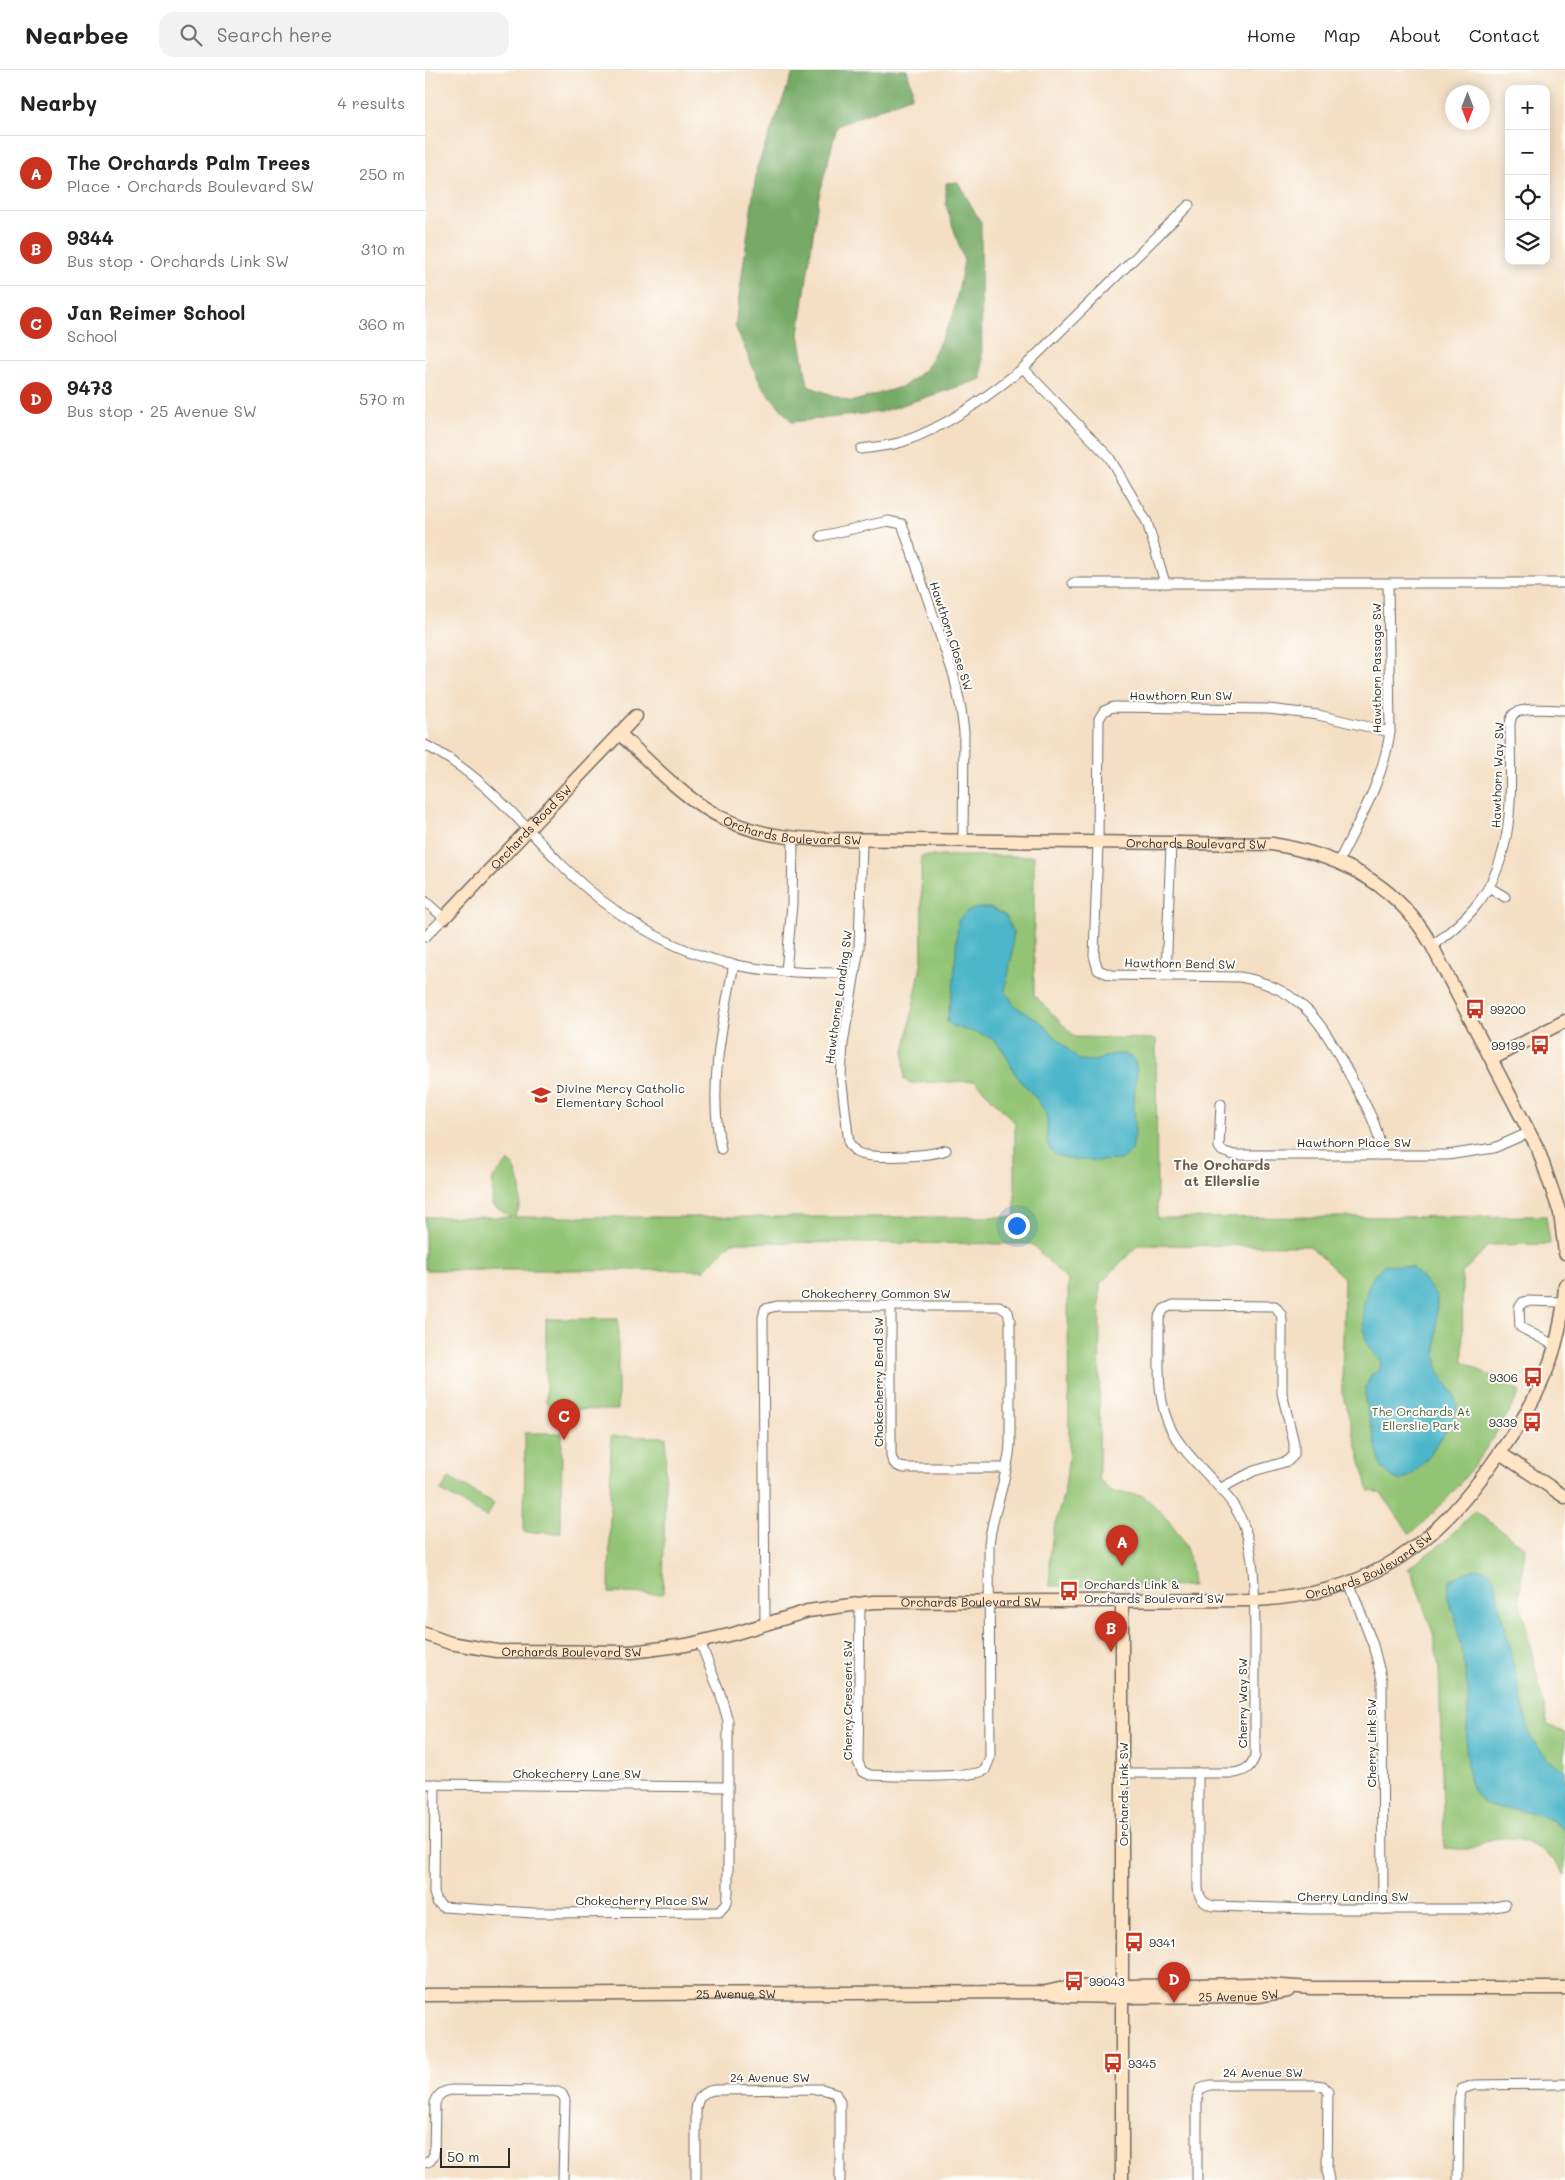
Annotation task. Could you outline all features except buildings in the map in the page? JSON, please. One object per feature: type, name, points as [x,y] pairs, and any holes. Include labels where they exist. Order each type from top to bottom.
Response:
[{"type":"street","points":[[861,449],[901,442],[946,424],[979,403],[1023,368],[1189,205]]},
{"type":"street","points":[[1023,368],[1109,457],[1147,522],[1165,583]]},
{"type":"street","name":"Hawthorn Close SW","points":[[821,536],[888,521],[902,524],[954,676],[961,709],[964,732],[963,841]]},
{"type":"street","points":[[1073,583],[1388,585],[1565,583]]},
{"type":"street","name":"Hawthorn Passage SW","points":[[1339,861],[1377,787],[1391,732],[1388,585]]},
{"type":"street","name":"Hawthorn Run SW","points":[[1098,843],[1099,719],[1107,709],[1113,707],[1269,709],[1318,715],[1391,732]]},
{"type":"street","name":"Hawthorn Way SW","points":[[1432,946],[1467,916],[1489,887],[1502,856],[1509,826],[1510,724],[1513,716],[1515,713],[1525,710],[1565,710]]},
{"type":"street","name":"Orchards Road SW","points":[[425,937],[636,716]]},
{"type":"street","name":"Orchards Boulevard SW","points":[[620,734],[664,777],[705,809],[741,827],[775,837],[862,840],[1272,844],[1309,851],[1339,861],[1371,879],[1389,892],[1412,917],[1432,946],[1543,1160],[1557,1203],[1565,1253]]},
{"type":"street","points":[[425,744],[459,765],[529,830],[587,888],[633,923],[679,946],[734,964],[785,972],[855,973]]},
{"type":"street","points":[[785,972],[792,904],[793,839]]},
{"type":"street","name":"Hawthorne Landing SW","points":[[862,840],[861,921],[841,1068],[843,1111],[852,1149],[861,1155],[868,1156],[927,1155],[946,1150]]},
{"type":"street","name":"Hawthorn Bend SW","points":[[1098,843],[1094,956],[1099,970],[1111,975],[1224,976],[1257,980],[1277,988],[1298,1001],[1322,1026],[1333,1043],[1371,1116],[1379,1138],[1379,1155]]},
{"type":"street","points":[[1166,975],[1171,844]]},
{"type":"street","points":[[1489,887],[1505,897]]},
{"type":"street","points":[[425,901],[444,918]]},
{"type":"street","points":[[721,1149],[717,1129],[718,1071],[724,1012],[734,964]]},
{"type":"street","points":[[1492,1059],[1565,1021]]},
{"type":"street","name":"Hawthorn Place SW","points":[[1221,1104],[1218,1143],[1222,1151],[1227,1153],[1447,1155],[1473,1152],[1509,1142],[1530,1132]]},
{"type":"street","name":"Orchards Boulevard SW","points":[[425,1634],[467,1647],[512,1652],[632,1652],[700,1642],[808,1611],[860,1603],[1255,1600],[1308,1594],[1349,1582],[1382,1568],[1435,1531],[1464,1502],[1500,1453],[1541,1384],[1554,1345],[1565,1285]]},
{"type":"street","points":[[1554,1345],[1522,1329],[1519,1324],[1519,1311],[1521,1304],[1527,1301],[1563,1302]]},
{"type":"street","name":"Chokecherry Common SW","points":[[765,1623],[764,1313],[768,1307],[777,1306],[995,1305],[1008,1312],[1010,1321],[1010,1444],[990,1534],[989,1601]]},
{"type":"street","points":[[1221,1488],[1254,1471],[1288,1461],[1294,1455],[1294,1443],[1282,1393],[1282,1321],[1281,1314],[1275,1306],[1173,1305],[1164,1308],[1159,1318],[1160,1379],[1166,1428],[1221,1488],[1234,1506],[1246,1531],[1253,1561],[1255,1600]]},
{"type":"street","name":"Chokecherry Bend SW","points":[[891,1306],[891,1455],[893,1462],[896,1466],[905,1468],[1006,1468]]},
{"type":"street","points":[[1500,1453],[1565,1497]]},
{"type":"street","name":"Cherry Link SW","points":[[1349,1582],[1375,1651],[1382,1680],[1383,1909]]},
{"type":"street","name":"Orchards Link SW","points":[[1121,1600],[1123,1773],[1122,2180]]},
{"type":"street","name":"Cherry Way SW","points":[[1123,1773],[1235,1772],[1249,1768],[1253,1764],[1255,1756],[1255,1600]]},
{"type":"street","name":"Cherry Crescent SW","points":[[860,1603],[858,1762],[862,1771],[876,1775],[975,1774],[985,1770],[990,1758],[989,1601]]},
{"type":"street","name":"Chokecherry Place SW","points":[[430,1784],[434,1893],[437,1902],[443,1907],[575,1913],[714,1913],[724,1909],[729,1893],[728,1734],[726,1711],[700,1642]]},
{"type":"street","name":"Cherry Landing SW","points":[[1198,1773],[1198,1888],[1202,1901],[1214,1906],[1383,1909],[1483,1909],[1505,1905]]},
{"type":"street","name":"Chokecherry Lane SW","points":[[430,1784],[728,1787]]},
{"type":"street","name":"25 Avenue SW","points":[[425,1995],[1047,1992],[1068,1996],[1123,1992],[1258,1996],[1313,1988],[1565,1988]]},
{"type":"street","points":[[1458,2180],[1459,2099],[1462,2089],[1473,2084],[1565,2084]]},
{"type":"street","name":"24 Avenue SW","points":[[1197,2180],[1197,2099],[1200,2089],[1210,2085],[1315,2085],[1326,2088],[1328,2095],[1327,2170],[1329,2180]]},
{"type":"street","name":"24 Avenue SW","points":[[696,2180],[696,2109],[701,2095],[714,2090],[822,2089],[832,2091],[838,2096],[841,2106],[840,2180]]},
{"type":"street","points":[[427,2162],[434,2155],[435,2103],[443,2092],[452,2090],[550,2090],[562,2094],[565,2104],[563,2180]]},
{"type":"green space","points":[[794,70],[907,70],[912,87],[912,96],[837,126],[818,200],[799,334],[808,386],[851,402],[904,386],[926,369],[953,316],[964,261],[946,205],[946,183],[958,182],[981,223],[982,379],[881,412],[792,422],[761,385],[735,326],[757,167]]},
{"type":"green space","name":"The Orchards At Ellerslie Park","points":[[921,856],[1034,856],[1034,995],[1075,1037],[1156,1039],[1157,1218],[1546,1216],[1550,1244],[1489,1245],[1462,1273],[1463,1361],[1520,1392],[1472,1468],[1443,1503],[1410,1534],[1381,1493],[1369,1491],[1342,1392],[1344,1278],[1310,1246],[1138,1245],[1100,1284],[1099,1479],[1111,1492],[1143,1495],[1172,1525],[1185,1545],[1192,1570],[1193,1586],[1050,1586],[1050,1558],[1053,1532],[1064,1493],[1069,1456],[1068,1281],[1032,1244],[732,1242],[704,1270],[425,1270],[425,1217],[511,1217],[492,1205],[493,1178],[508,1162],[514,1167],[517,1174],[520,1190],[520,1205],[514,1217],[1015,1217],[1015,1123],[975,1081],[911,1083],[904,1079],[904,1053],[922,960]]},
{"type":"green space","points":[[546,1319],[618,1319],[618,1410],[552,1409],[546,1402]]},
{"type":"green space","points":[[525,1433],[562,1433],[561,1533],[524,1532]]},
{"type":"green space","points":[[611,1436],[666,1437],[663,1594],[609,1593]]},
{"type":"green space","points":[[449,1478],[494,1503],[487,1517],[441,1491]]},
{"type":"green space","points":[[1474,1511],[1525,1547],[1519,1597],[1548,1725],[1565,1733],[1565,1875],[1544,1852],[1535,1846],[1515,1839],[1493,1839],[1468,1849],[1444,1848],[1439,1668],[1433,1633],[1412,1574],[1408,1568],[1445,1541]]},
{"type":"water","points":[[977,908],[991,908],[1006,916],[1013,933],[1012,955],[1005,991],[1015,1006],[1038,1020],[1079,1060],[1095,1061],[1112,1054],[1124,1054],[1134,1059],[1137,1070],[1134,1096],[1135,1134],[1132,1151],[1120,1160],[1071,1159],[1054,1154],[1048,1145],[1047,1119],[1042,1106],[1016,1075],[999,1045],[984,1035],[953,1026],[947,1022],[954,980],[958,920],[966,912]]},
{"type":"water","points":[[1386,1264],[1411,1267],[1437,1296],[1436,1354],[1438,1370],[1456,1399],[1457,1409],[1448,1428],[1424,1463],[1411,1476],[1400,1481],[1392,1477],[1381,1466],[1365,1400],[1365,1389],[1371,1375],[1380,1370],[1381,1362],[1371,1351],[1367,1343],[1363,1311],[1372,1279],[1378,1270]]},
{"type":"water","points":[[1479,1568],[1492,1574],[1495,1580],[1530,1736],[1545,1757],[1565,1771],[1565,1830],[1560,1825],[1541,1816],[1520,1810],[1487,1805],[1475,1793],[1470,1781],[1466,1752],[1467,1684],[1455,1615],[1449,1603],[1448,1591],[1450,1581],[1463,1573]]},
{"type":"place","name":"99200","points":[[1475,1009]]},
{"type":"place","name":"99199","points":[[1540,1045]]},
{"type":"place","name":"Divine Mercy Catholic Elementary School","points":[[541,1095]]},
{"type":"place","name":"9306","points":[[1533,1377]]},
{"type":"place","name":"9339","points":[[1532,1422]]},
{"type":"place","name":"Jan Reimer School","points":[[564,1440]]},
{"type":"place","name":"The Orchards Palm Trees","points":[[1122,1566]]},
{"type":"place","name":"Orchards Link & Orchards Boulevard SW","points":[[1069,1591]]},
{"type":"place","name":"9344","points":[[1111,1652]]},
{"type":"place","name":"9341","points":[[1134,1942]]},
{"type":"place","name":"99043","points":[[1074,1981]]},
{"type":"place","name":"9473","points":[[1174,2003]]},
{"type":"place","name":"9345","points":[[1113,2063]]},
{"type":"district","name":"The Orchards at Ellerslie","points":[[1222,1172]]}]
